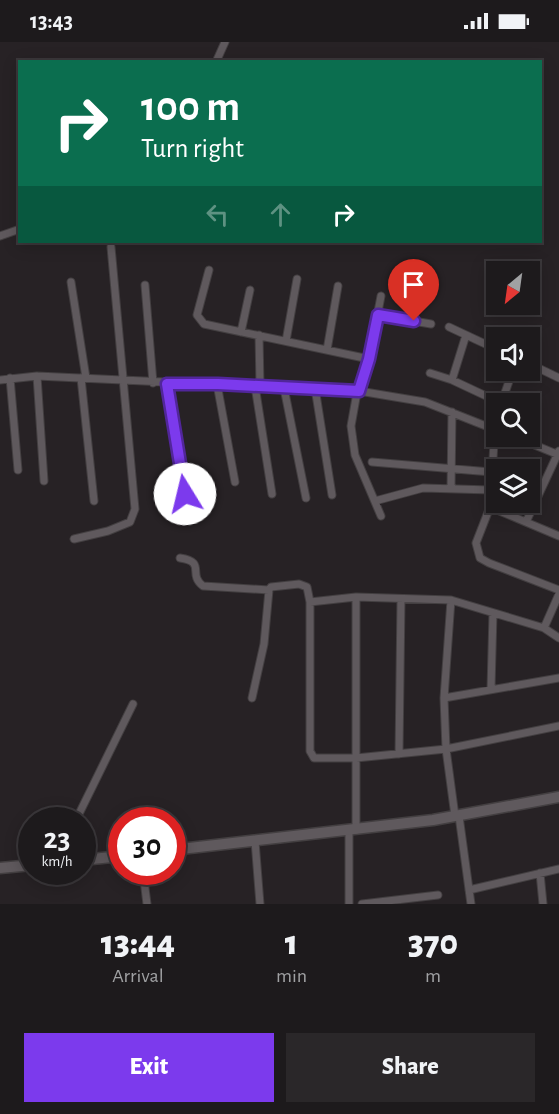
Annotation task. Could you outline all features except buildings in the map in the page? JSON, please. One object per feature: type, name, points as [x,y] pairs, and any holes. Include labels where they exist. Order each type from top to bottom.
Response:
[{"type":"main road","points":[[186,848],[457,816],[559,797]]},
{"type":"main road","points":[[0,868],[18,866]]},
{"type":"street","points":[[217,60],[225,42]]},
{"type":"street","points":[[0,236],[18,230]]},
{"type":"street","points":[[74,539],[108,531],[130,522],[135,509],[111,247]]},
{"type":"street","points":[[208,270],[197,315],[204,324],[369,359]]},
{"type":"street","points":[[286,341],[297,279]]},
{"type":"street","points":[[71,282],[84,378],[94,501]]},
{"type":"street","points":[[145,285],[153,383]]},
{"type":"street","points":[[327,350],[338,286]]},
{"type":"street","points":[[241,332],[250,290]]},
{"type":"street","points":[[381,296],[369,359],[353,410],[352,439],[355,455],[381,516]]},
{"type":"street","points":[[378,315],[431,324]]},
{"type":"street","points":[[449,327],[486,344]]},
{"type":"street","points":[[452,380],[466,335]]},
{"type":"street","points":[[259,336],[258,386],[272,494]]},
{"type":"street","points":[[540,369],[559,378]]},
{"type":"street","points":[[430,373],[452,380],[486,396]]},
{"type":"street","points":[[37,376],[44,481]]},
{"type":"street","points":[[0,380],[37,376],[167,384],[218,384],[359,391],[425,402],[486,426]]},
{"type":"street","points":[[10,378],[18,470]]},
{"type":"street","points":[[167,384],[185,494]]},
{"type":"street","points":[[218,384],[235,482]]},
{"type":"street","points":[[284,388],[306,498]]},
{"type":"street","points":[[315,388],[332,495]]},
{"type":"street","points":[[451,489],[452,412]]},
{"type":"street","points":[[526,522],[558,453],[540,446]]},
{"type":"street","points":[[372,462],[486,472]]},
{"type":"street","points":[[375,501],[423,488],[486,490]]},
{"type":"street","points":[[488,513],[476,543],[480,558],[559,592],[544,628]]},
{"type":"street","points":[[504,513],[559,535]]},
{"type":"street","points":[[180,558],[195,563],[196,579],[203,586],[269,590],[271,587],[303,585],[310,602],[311,755],[317,759],[356,758],[446,749],[559,726]]},
{"type":"street","points":[[252,698],[264,644],[269,590]]},
{"type":"street","points":[[310,602],[356,597],[451,600],[544,628],[559,638]]},
{"type":"street","points":[[349,904],[356,758],[356,597]]},
{"type":"street","points":[[399,754],[401,599]]},
{"type":"street","points":[[451,600],[444,698],[446,749],[471,904]]},
{"type":"street","points":[[491,689],[493,613]]},
{"type":"street","points":[[444,698],[559,678]]},
{"type":"street","points":[[82,807],[133,704]]},
{"type":"street","points":[[255,841],[260,904]]},
{"type":"street","points":[[469,890],[559,869]]},
{"type":"street","points":[[540,873],[543,904]]},
{"type":"street","points":[[145,885],[147,904]]},
{"type":"street","points":[[362,904],[438,895]]},
{"type":"route","points":[[185,494],[167,384],[218,384],[359,391],[369,359],[378,315],[414,321]]}]
